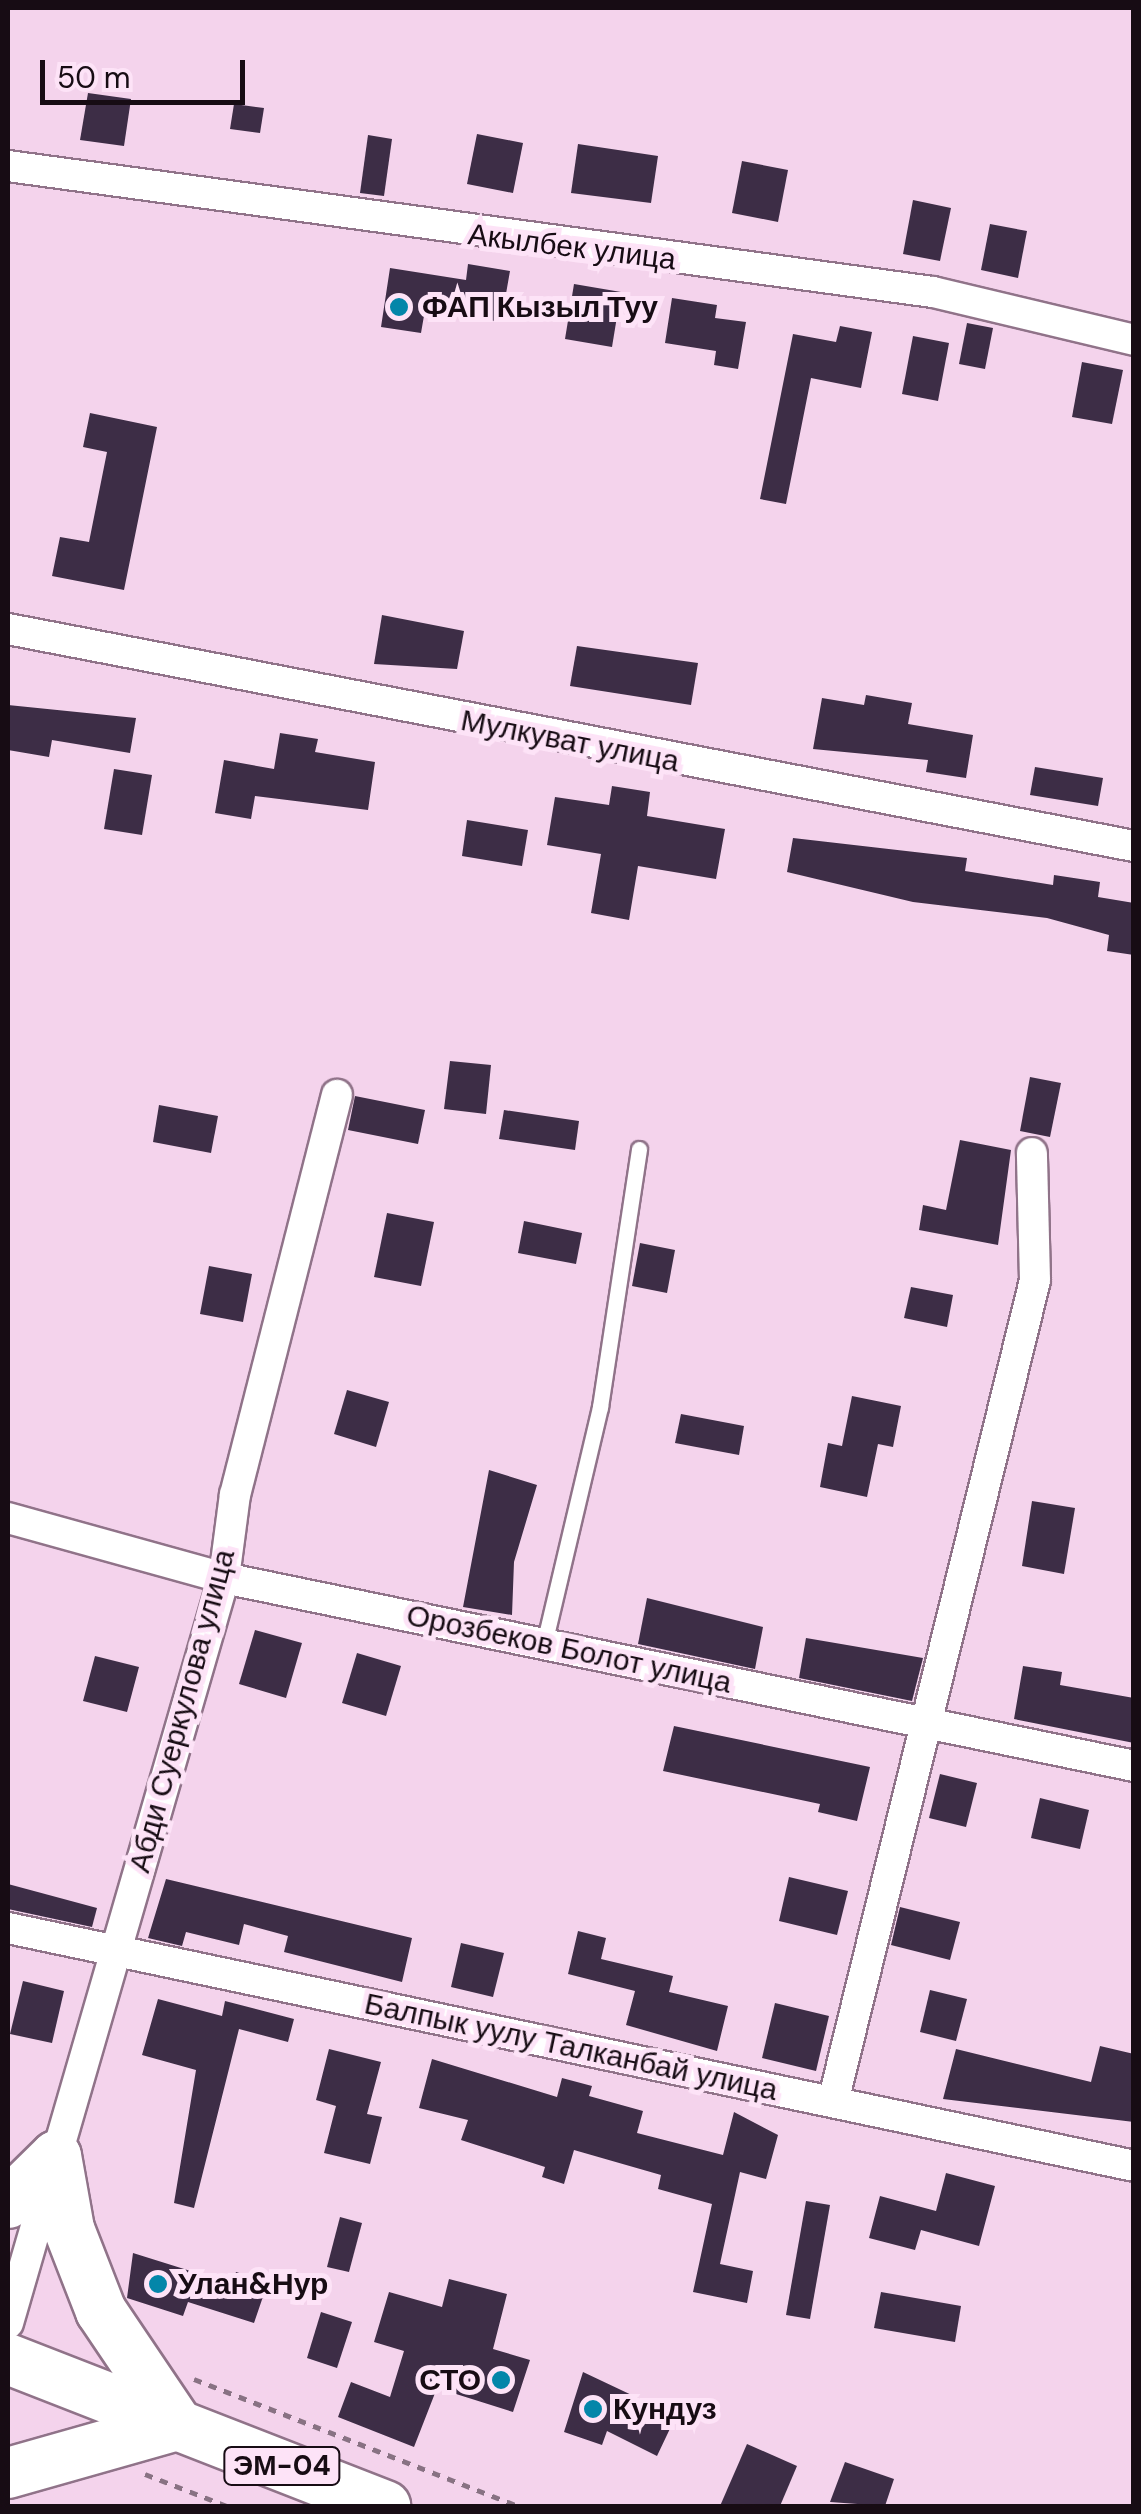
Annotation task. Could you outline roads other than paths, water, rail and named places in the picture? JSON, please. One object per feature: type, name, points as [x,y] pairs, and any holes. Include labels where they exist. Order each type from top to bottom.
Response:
[{"type":"highway","points":[[8,2203],[56,2156]]},
{"type":"highway","points":[[8,2473],[78,2447],[178,2424],[102,2312],[69,2229],[56,2156]]},
{"type":"highway","name":"ЭМ-04","points":[[8,2360],[385,2506]]},
{"type":"street","name":"Акылбек улица","points":[[8,166],[933,292],[1134,340]]},
{"type":"street","name":"Мулкуват улица","points":[[8,629],[1134,846]]},
{"type":"street","name":"Абди Суеркулова улица","points":[[8,2323],[224,1578],[236,1495],[336,1095]]},
{"type":"street","points":[[833,2102],[932,1724],[1036,1280],[1032,1153]]},
{"type":"street","name":"Орозбеков Болот улица","points":[[8,1518],[224,1578],[1134,1766]]},
{"type":"street","name":"Балпык уулу Талканбай улица","points":[[8,1928],[1134,2166]]},
{"type":"lane","points":[[544,1644],[600,1407],[638,1148]]},
{"type":"place","name":"ФАП Кызыл Туу","points":[[399,307]]},
{"type":"place","name":"Улан&Нур","points":[[158,2284]]},
{"type":"place","name":"СТО","points":[[501,2380]]},
{"type":"place","name":"Кундуз","points":[[593,2409]]}]
